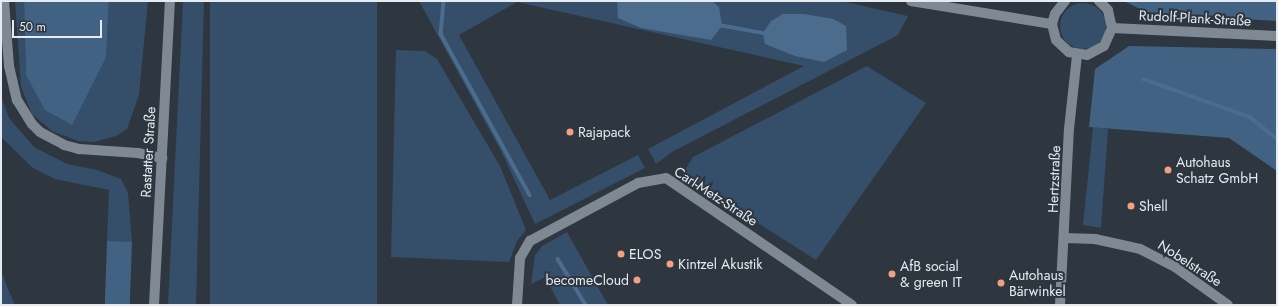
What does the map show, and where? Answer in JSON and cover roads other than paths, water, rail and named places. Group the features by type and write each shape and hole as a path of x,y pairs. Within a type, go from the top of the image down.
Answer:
{"main road":[{"name":"Rastatter Straße","path":"154,305 170,1"},
{"path":"911,1 1052,24"},
{"path":"1065,1 1055,14 1052,24 1056,40 1062,47 1077,55 1096,52 1110,38 1112,28 1108,10 1099,1"},
{"path":"5,4 9,66 17,100 32,124 58,142 79,149 138,153 162,158"},
{"name":"Rudolf-Plank-Straße","path":"1112,28 1277,36"},
{"name":"Hertzstraße","path":"1060,305 1065,238 1069,129 1077,55"},
{"name":"Carl-Metz-Straße","path":"517,305 520,258 530,242 638,183 666,178 852,305"},
{"name":"Nobelstraße","path":"1065,238 1095,239 1140,249 1175,267 1228,305"}],"waterway":[{"path":"444,1 441,34 530,195"},
{"path":"719,25 763,33"},
{"path":"1143,79 1250,117 1277,139"},
{"path":"558,259 586,305"}],"place":[{"name":"Rajapack","path":"570,132"},
{"name":"Autohaus Schatz GmbH","path":"1168,170"},
{"name":"Shell","path":"1131,206"},
{"name":"ELOS","path":"621,254"},
{"name":"Kintzel Akustik","path":"670,264"},
{"name":"AfB social & green IT","path":"892,274"},
{"name":"becomeCloud","path":"637,280"},
{"name":"Autohaus Bärwinkel","path":"1001,283"}]}
